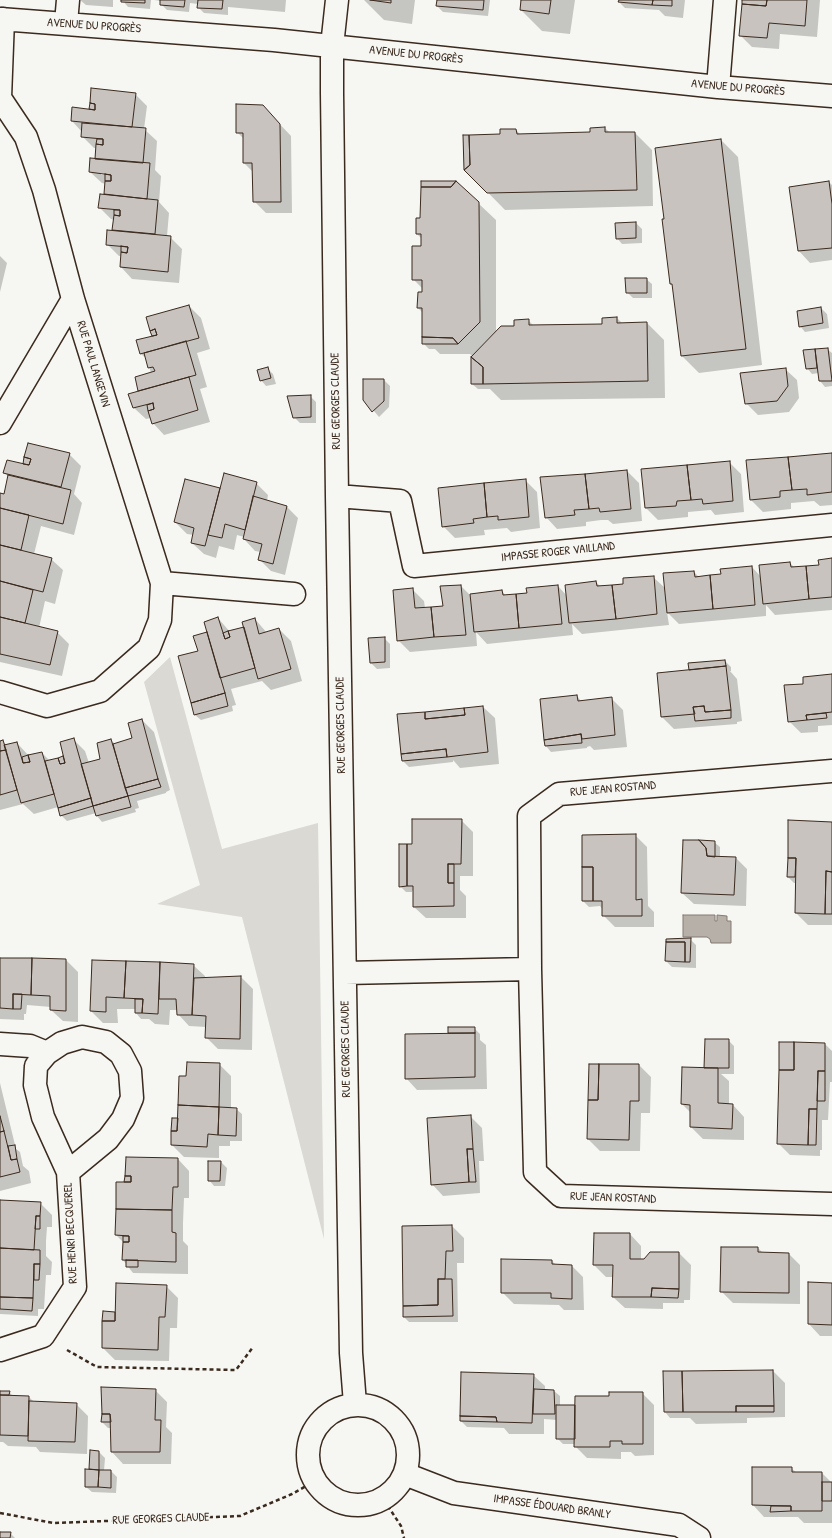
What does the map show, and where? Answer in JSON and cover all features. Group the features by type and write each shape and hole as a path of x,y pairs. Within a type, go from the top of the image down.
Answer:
{"street":[{"path":"66,23 68,0"},
{"name":"RUE GEORGES CLAUDE","path":"337,0 332,46 337,496 351,1353 355,1404"},
{"path":"718,87 725,0"},
{"name":"AVENUE DU PROGRÈS","path":"2,19 66,23 332,46 718,87 832,96"},
{"name":"RUE PAUL LANGEVIN","path":"2,19 0,98 26,136 44,190 73,299 162,583"},
{"path":"0,423 73,299"},
{"name":"IMPASSE ROGER VAILLAND","path":"337,496 400,501 414,566 832,525"},
{"path":"0,692 47,706 100,691 148,648 160,620 162,583 294,594"},
{"name":"RUE JEAN ROSTAND","path":"832,771 559,794 529,816 530,969 535,1172 561,1196 832,1204"},
{"path":"345,973 530,969"},
{"name":"RUE HENRI BECQUEREL","path":"43,1336 75,1287 68,1172 43,1117 35,1086 36,1066 47,1053 62,1043 82,1037 106,1042 121,1054 130,1071 132,1098 123,1119 108,1139 68,1172"},
{"path":"0,1044 30,1046 47,1053"},
{"path":"0,1350 43,1336"},
{"path":"355,1404 378,1408 396,1421 408,1440 409,1464 404,1474 400,1485 384,1500 362,1507 339,1503 321,1490 309,1470 308,1447 316,1426 333,1411 355,1404"},
{"name":"IMPASSE ÉDOUARD BRANLY","path":"404,1474 454,1493 679,1525 699,1538"}],"path":[{"path":"43,1336 97,1367 236,1370 253,1347"},
{"name":"RUE GEORGES CLAUDE","path":"0,1513 52,1523 240,1516 292,1494 315,1481"},
{"path":"384,1500 401,1526 404,1538"}],"shaded area":[{"path":"170,657 222,849 318,823 324,1239 242,917 157,904 200,885 144,682"},
{"path":"683,915 715,915 715,921 717,921 717,915 727,916 727,921 731,921 731,943 711,943 710,939 707,937 683,937"}],"building":[{"path":"121,0 145,0 145,3 121,2"},
{"path":"160,0 185,0 184,7 160,5"},
{"path":"198,0 223,0 222,9 197,8"},
{"path":"370,0 391,0 391,3"},
{"path":"437,0 484,0 483,10 436,6"},
{"path":"521,0 551,0 549,14 520,10"},
{"path":"619,0 653,0 652,5 618,2"},
{"path":"653,0 672,0 672,6 652,5"},
{"path":"742,0 767,0 766,6 742,4"},
{"path":"767,0 807,0 805,26 769,23 767,38 739,36 742,4 766,6"},
{"path":"91,88 136,93 132,127 71,121 72,107 95,110 95,104 90,103"},
{"path":"90,103 95,104 95,110 89,109"},
{"path":"236,104 263,105 280,124 281,202 253,202 252,163 243,163 243,133 236,133"},
{"path":"82,123 146,128 143,163 95,159 96,144 103,145 103,139 81,137"},
{"path":"605,127 605,132 635,132 637,190 487,193 464,170 470,165 469,135 500,134 500,129 516,129 517,134 590,132 590,128"},
{"path":"463,135 469,135 470,165 464,170"},
{"path":"97,139 103,139 103,145 96,144"},
{"path":"721,139 746,349 681,356 672,284 670,284 655,148"},
{"path":"90,158 150,163 147,199 104,194 105,181 111,181 111,175 89,172"},
{"path":"105,174 111,175 111,181 105,181"},
{"path":"421,181 456,181 451,187 421,187"},
{"path":"456,181 479,202 480,322 458,344 453,338 422,337 422,308 417,308 418,292 422,292 422,280 412,280 412,246 421,246 421,234 416,234 416,218 420,218 421,187 451,187"},
{"path":"829,181 832,204 832,248 798,251 789,187"},
{"path":"100,194 158,200 155,234 112,230 114,215 120,216 120,210 98,208"},
{"path":"114,210 120,210 120,216 114,215"},
{"path":"636,222 636,238 616,239 615,223"},
{"path":"107,230 171,236 168,272 120,267 121,252 127,253 128,247 106,245"},
{"path":"121,246 128,247 127,253 121,252"},
{"path":"625,278 647,278 647,293 626,293"},
{"path":"189,305 199,338 140,354 136,340 157,335 155,329 150,331 146,317"},
{"path":"821,307 823,323 799,327 797,311"},
{"path":"617,317 617,323 647,322 648,381 483,384 483,367 471,357 501,326 514,326 514,320 529,319 529,325 602,324 602,318"},
{"path":"155,329 157,335 152,336 150,331"},
{"path":"422,337 453,338 458,344 422,344"},
{"path":"186,341 196,375 138,391 135,377 155,371 153,367 148,368 144,353"},
{"path":"828,348 832,381 819,381 815,349"},
{"path":"815,349 817,368 806,369 803,350"},
{"path":"471,357 483,367 483,384 471,384"},
{"path":"268,367 271,378 260,381 257,370"},
{"path":"786,368 788,386 777,401 745,404 740,373"},
{"path":"189,377 198,410 152,424 148,411 154,409 153,403 133,408 128,394"},
{"path":"363,379 384,379 384,401 372,412 363,400"},
{"path":"311,395 311,417 293,418 287,396"},
{"path":"153,403 154,409 148,411 147,405"},
{"path":"28,443 70,453 61,487 3,473 7,460 29,465 31,459 24,457"},
{"path":"832,453 832,492 807,495 807,489 792,490 788,457"},
{"path":"24,457 31,459 29,465 23,464"},
{"path":"788,457 792,490 780,491 780,497 750,500 746,460"},
{"path":"730,461 733,501 703,504 702,499 691,500 687,465"},
{"path":"687,465 691,500 677,501 676,506 645,508 641,469"},
{"path":"627,470 631,509 600,512 599,508 589,509 585,474"},
{"path":"224,473 257,482 245,530 225,524 222,538 208,535"},
{"path":"585,474 589,509 574,510 575,515 545,518 540,477"},
{"path":"8,475 71,490 63,524 0,508 0,493 4,494"},
{"path":"185,479 220,488 205,546 191,543 194,528 174,522"},
{"path":"526,479 529,517 498,520 498,516 487,517 484,483"},
{"path":"484,483 487,517 473,519 474,523 442,527 438,488"},
{"path":"253,496 287,506 273,564 258,560 262,544 243,539"},
{"path":"0,508 29,515 21,550 0,545"},
{"path":"0,545 52,558 43,592 0,581"},
{"path":"832,558 832,597 809,599 806,566 819,565 818,560"},
{"path":"790,562 791,567 806,566 809,599 763,604 759,565"},
{"path":"752,566 755,605 713,609 710,575 721,574 720,569"},
{"path":"694,571 695,577 710,575 713,609 667,613 663,573"},
{"path":"654,576 657,614 616,619 612,585 623,584 623,578"},
{"path":"0,581 33,590 25,623 0,617"},
{"path":"596,581 597,586 612,585 616,619 569,623 565,585"},
{"path":"461,585 466,635 434,637 431,607 443,606 440,586"},
{"path":"558,585 562,624 519,628 516,594 527,593 526,588"},
{"path":"413,588 415,608 431,607 434,637 397,641 393,590"},
{"path":"502,590 503,595 516,594 519,628 474,632 470,594"},
{"path":"0,617 58,631 50,665 0,654"},
{"path":"218,617 225,639 230,637 228,631 244,627 255,668 220,678 204,622"},
{"path":"255,618 259,634 279,628 291,669 258,679 242,622"},
{"path":"228,631 230,637 225,639 223,633"},
{"path":"207,632 225,693 191,703 178,656 198,651 193,636"},
{"path":"385,637 385,662 370,663 368,638"},
{"path":"725,660 726,666 689,670 688,663"},
{"path":"726,666 731,710 705,712 704,706 693,707 695,714 661,717 657,673"},
{"path":"832,674 832,712 806,715 807,720 788,722 784,685 803,684 803,677"},
{"path":"225,693 228,706 194,715 191,703"},
{"path":"577,695 578,701 612,697 615,735 582,739 581,734 544,740 540,699"},
{"path":"483,706 488,752 447,757 446,749 401,754 397,714 425,712 425,719 465,715 464,708"},
{"path":"704,706 705,712 731,710 731,718 695,721 693,707"},
{"path":"464,708 465,715 425,719 425,712"},
{"path":"826,713 827,718 807,720 806,715"},
{"path":"142,719 158,779 125,788 113,744 132,738 128,723"},
{"path":"581,734 582,743 545,746 544,740"},
{"path":"74,738 91,798 58,808 45,761 58,758 60,764 65,763 60,742"},
{"path":"111,739 128,796 93,806 81,764 100,759 97,743"},
{"path":"3,740 6,750 0,751 0,741"},
{"path":"17,742 23,763 30,762 28,755 42,752 54,794 21,803 4,745"},
{"path":"446,749 447,757 402,761 401,754"},
{"path":"6,750 17,790 0,795 0,751"},
{"path":"28,755 30,762 23,763 22,757"},
{"path":"63,756 65,763 60,764 58,758"},
{"path":"158,779 161,787 128,796 125,788"},
{"path":"128,796 131,807 96,816 93,806"},
{"path":"91,798 93,806 60,816 58,808"},
{"path":"412,819 462,819 461,864 448,864 448,883 454,883 454,906 413,907 413,886 407,886 407,844 412,844"},
{"path":"788,820 832,822 832,872 826,871 825,914 795,913 796,858 788,858"},
{"path":"636,834 636,900 642,899 642,916 602,916 602,901 593,901 593,867 582,867 582,835"},
{"path":"683,840 699,840 706,848 707,856 736,857 734,895 681,893"},
{"path":"699,840 715,841 715,857 707,856 706,848"},
{"path":"399,844 407,844 407,886 399,887"},
{"path":"788,858 796,858 795,877 787,877"},
{"path":"448,864 454,864 454,883 448,883"},
{"path":"582,867 593,867 593,901 582,901"},
{"path":"826,871 832,872 832,914 825,914"},
{"path":"691,938 690,962 685,962 685,942 666,942 666,939"},
{"path":"666,942 685,942 685,962 665,961"},
{"path":"0,958 32,958 31,995 13,994 13,1009 0,1008"},
{"path":"32,958 66,959 66,1011 50,1010 50,996 31,995"},
{"path":"92,960 126,961 124,998 106,997 106,1012 90,1011"},
{"path":"126,961 160,962 158,1014 142,1013 143,999 124,998"},
{"path":"160,962 194,964 192,1015 177,1015 176,999 159,999"},
{"path":"241,976 240,1039 205,1038 206,1016 192,1015 194,978"},
{"path":"13,994 22,994 21,1009 13,1009"},
{"path":"135,999 143,999 142,1013 135,1013"},
{"path":"448,1027 475,1027 475,1033 448,1033"},
{"path":"475,1033 475,1077 405,1079 405,1034"},
{"path":"705,1039 729,1039 729,1068 704,1068"},
{"path":"779,1042 794,1042 794,1070 779,1070"},
{"path":"794,1042 825,1043 825,1071 818,1071 817,1109 809,1109 808,1145 777,1144 779,1070 794,1070"},
{"path":"187,1062 220,1063 219,1107 178,1105 179,1076 186,1076"},
{"path":"589,1064 599,1064 598,1100 588,1100"},
{"path":"599,1064 639,1064 639,1101 630,1101 629,1140 587,1139 588,1100 598,1100"},
{"path":"682,1067 718,1068 718,1103 733,1104 732,1129 690,1127 690,1105 681,1104"},
{"path":"818,1071 825,1071 825,1101 817,1101"},
{"path":"178,1105 219,1107 218,1135 208,1134 207,1147 171,1145 171,1131 177,1131"},
{"path":"219,1107 237,1108 236,1136 218,1135"},
{"path":"809,1109 817,1109 816,1145 808,1145"},
{"path":"471,1115 473,1149 467,1149 469,1182 431,1185 427,1118"},
{"path":"0,1116 4,1131 0,1132"},
{"path":"172,1118 178,1118 177,1131 171,1131"},
{"path":"4,1131 11,1160 17,1159 20,1172 0,1177 0,1132"},
{"path":"15,1145 17,1159 11,1160 8,1146"},
{"path":"467,1149 473,1149 476,1182 469,1182"},
{"path":"126,1157 178,1158 178,1187 173,1187 172,1210 116,1209 116,1182 131,1182 131,1176 125,1176"},
{"path":"208,1161 221,1161 220,1181 208,1181"},
{"path":"125,1176 131,1176 131,1182 124,1182"},
{"path":"0,1200 41,1202 40,1216 36,1216 34,1250 0,1248"},
{"path":"116,1209 172,1210 172,1232 176,1233 176,1262 122,1260 123,1242 129,1242 129,1236 115,1235"},
{"path":"36,1216 40,1216 40,1229 35,1229"},
{"path":"452,1225 453,1251 446,1251 445,1279 438,1279 438,1305 403,1306 402,1226"},
{"path":"594,1233 630,1233 630,1259 644,1259 650,1252 679,1252 679,1289 652,1288 651,1297 612,1297 613,1265 593,1265"},
{"path":"123,1236 129,1236 129,1242 123,1242"},
{"path":"721,1247 758,1247 758,1252 789,1253 789,1293 720,1292"},
{"path":"0,1248 40,1250 40,1264 34,1264 33,1298 0,1297"},
{"path":"501,1259 552,1260 552,1264 572,1265 572,1299 551,1298 551,1293 501,1293"},
{"path":"126,1260 138,1260 138,1267 126,1267"},
{"path":"34,1264 40,1264 39,1280 34,1280"},
{"path":"438,1279 452,1279 453,1316 403,1317 403,1306 438,1305"},
{"path":"808,1282 832,1283 832,1325 808,1324"},
{"path":"116,1283 167,1285 165,1317 159,1317 158,1350 102,1348 102,1321 115,1321"},
{"path":"652,1288 679,1289 678,1298 651,1297"},
{"path":"0,1297 33,1298 32,1311 0,1309"},
{"path":"103,1311 115,1312 115,1321 102,1321"},
{"path":"773,1370 774,1406 736,1406 736,1412 683,1412 682,1371"},
{"path":"663,1371 682,1371 683,1412 664,1412"},
{"path":"461,1372 534,1374 532,1423 497,1422 496,1417 460,1416"},
{"path":"101,1387 156,1389 155,1420 161,1420 160,1452 111,1452 110,1414 102,1414"},
{"path":"534,1389 554,1390 555,1414 533,1414"},
{"path":"0,1391 10,1391 9,1395 0,1395"},
{"path":"609,1392 643,1392 643,1444 622,1444 622,1441 610,1441 610,1447 574,1447 575,1396 609,1396"},
{"path":"0,1395 29,1396 28,1436 0,1435"},
{"path":"29,1401 77,1403 75,1442 28,1441"},
{"path":"556,1405 575,1405 575,1439 556,1439"},
{"path":"736,1406 774,1406 774,1412 736,1412"},
{"path":"102,1414 110,1414 111,1422 101,1422"},
{"path":"460,1416 496,1417 497,1422 460,1421"},
{"path":"90,1450 99,1451 99,1470 89,1469"},
{"path":"752,1467 792,1467 792,1472 822,1472 822,1511 791,1511 791,1506 752,1505"},
{"path":"85,1469 99,1470 98,1487 85,1487"},
{"path":"99,1470 111,1470 111,1488 98,1487"},
{"path":"822,1482 832,1482 832,1501 822,1501"},
{"path":"771,1506 791,1506 791,1511 770,1512"},
{"path":"0,1532 11,1532 10,1538 0,1538"}]}
